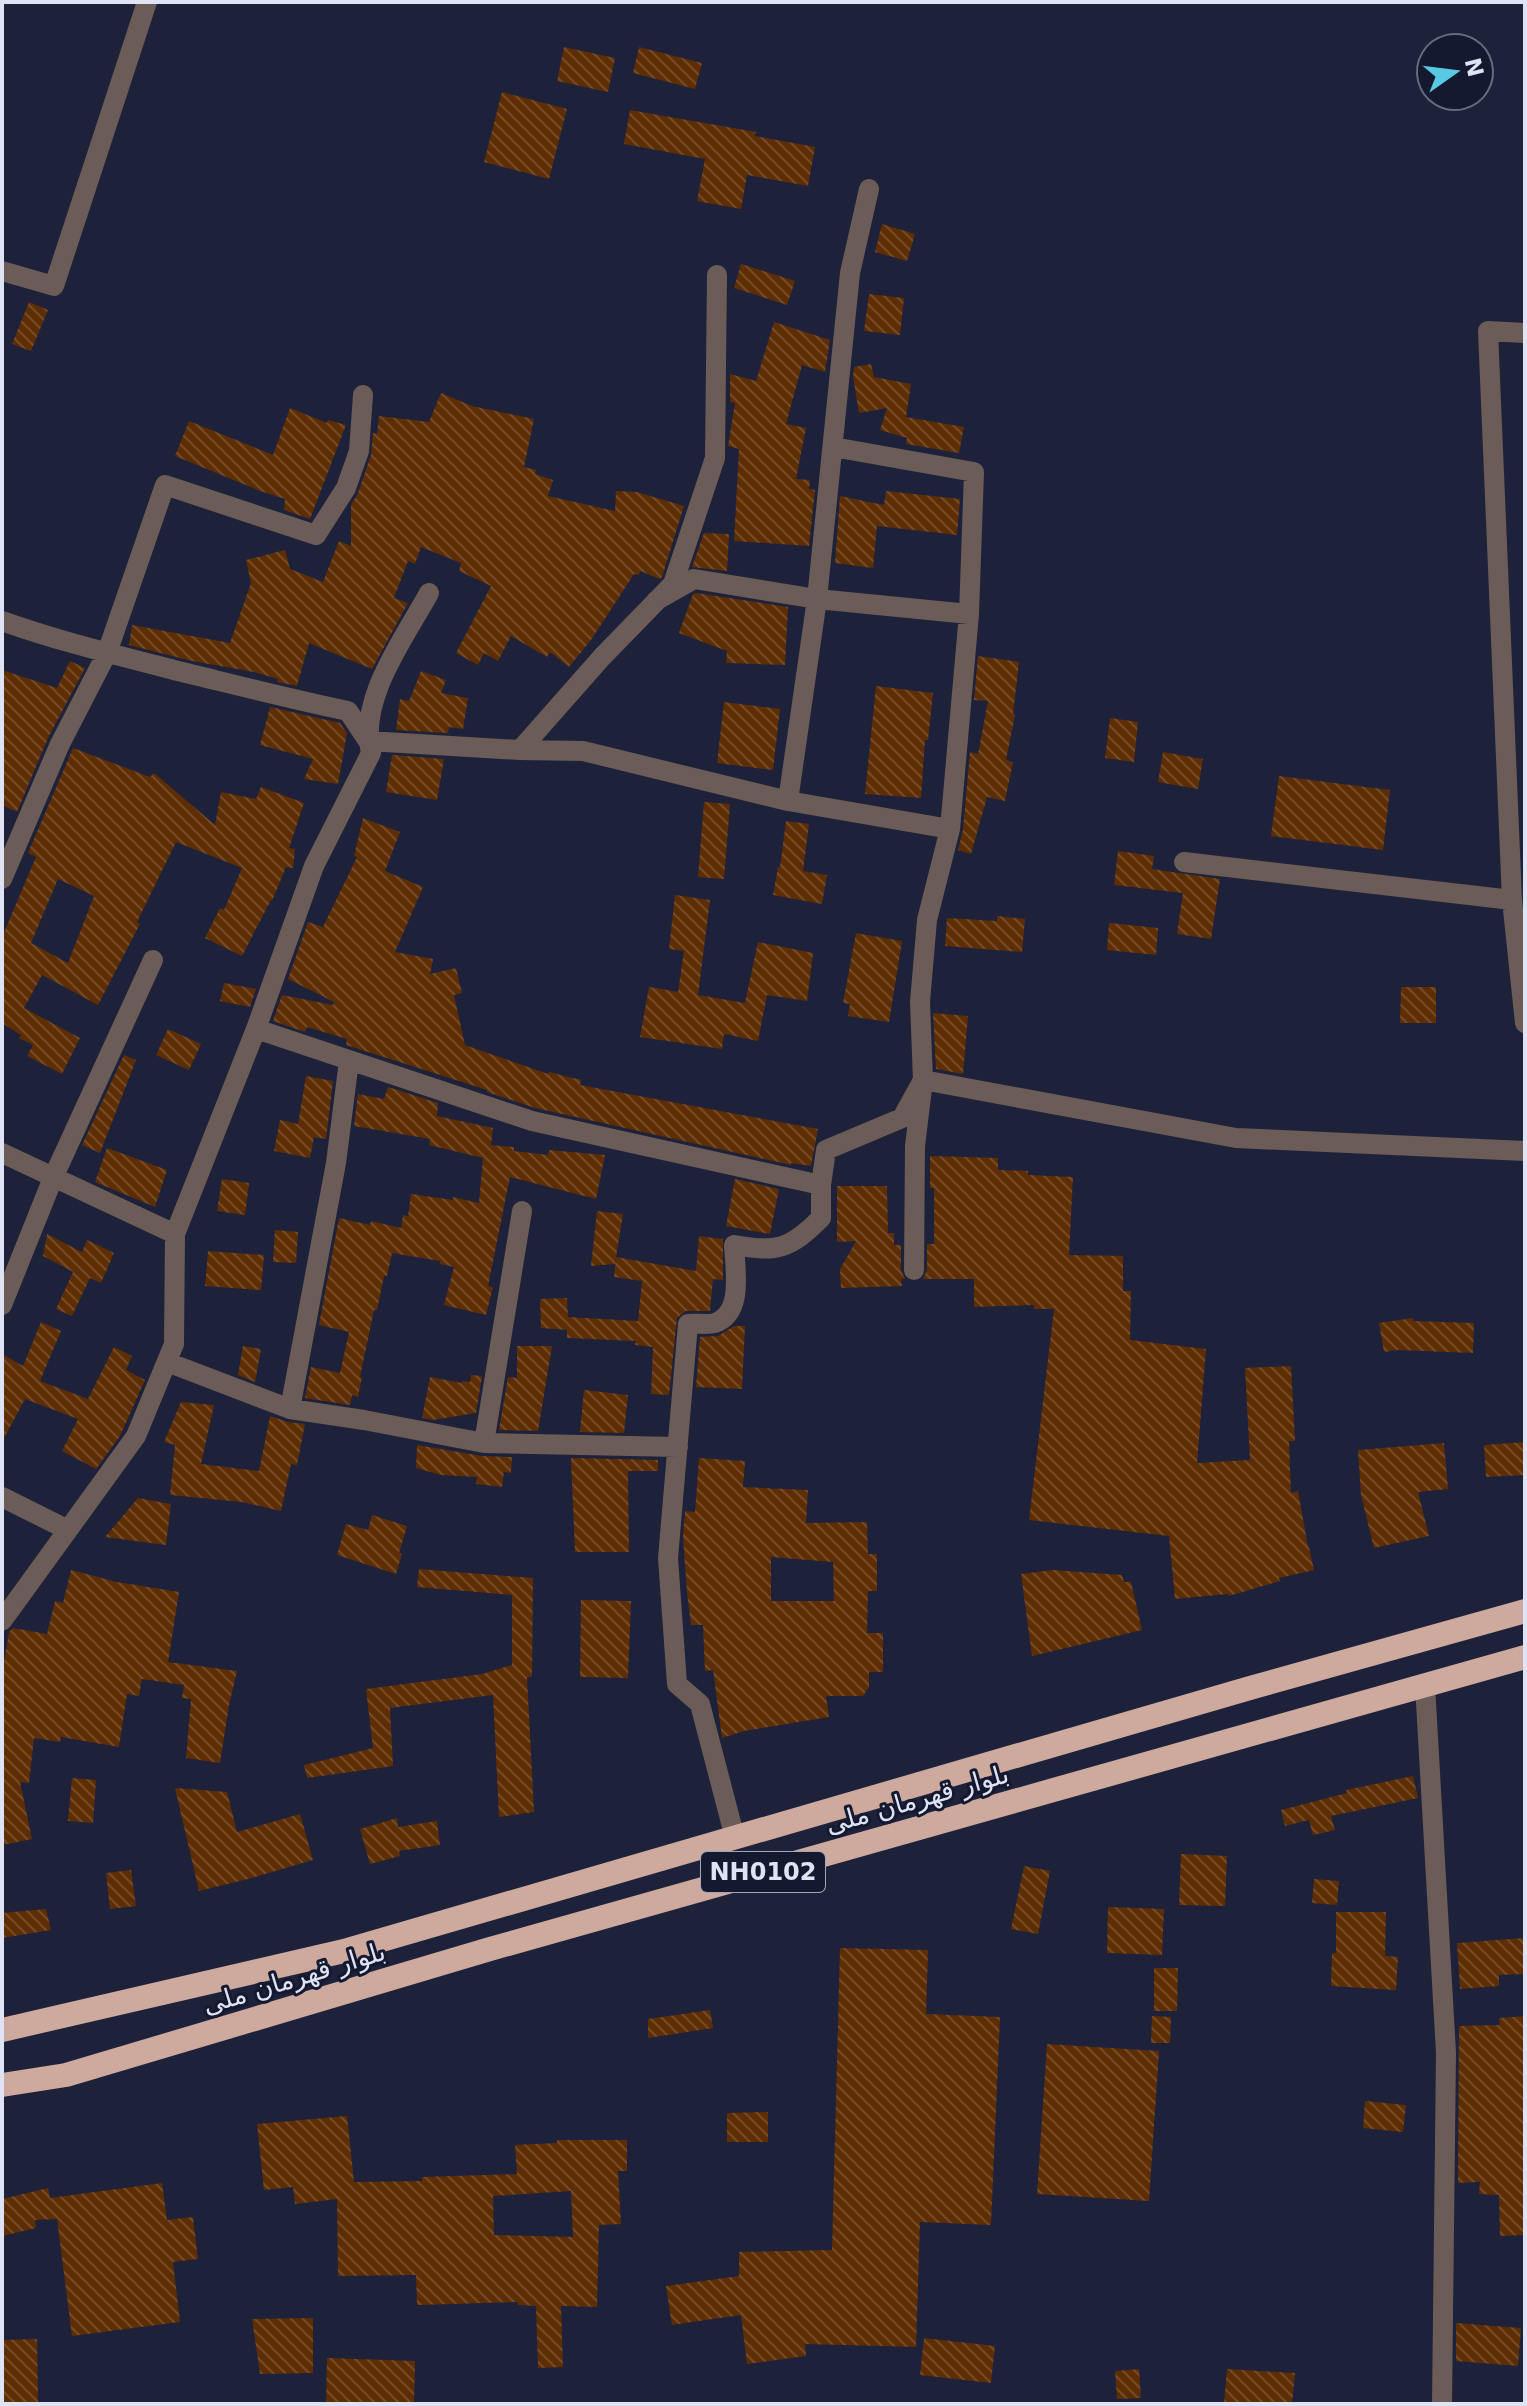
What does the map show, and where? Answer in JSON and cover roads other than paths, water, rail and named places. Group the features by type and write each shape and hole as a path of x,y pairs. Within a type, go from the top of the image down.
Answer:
{"highway":[{"name":"بلوار قهرمان ملی","path":"2,2030 344,1951 1525,1611"},
{"name":"بلوار قهرمان ملی","path":"2,2085 66,2075 490,1949 1525,1657"}],"street":[{"path":"2,271 54,286 147,2"},
{"path":"788,801 817,599 850,273 869,189"},
{"path":"520,750 602,657 673,584 715,458 717,275"},
{"path":"1525,333 1488,331 1512,900 1525,1023"},
{"path":"2,879 60,744 107,653 165,485 316,535 346,488 359,451 363,395"},
{"path":"833,447 974,472 969,614 950,829 927,920 920,1002 923,1080 915,1146 914,1270"},
{"path":"657,600 694,579 817,599 969,614"},
{"path":"368,741 375,694 429,593"},
{"path":"2,621 107,653 348,711 368,741 371,753 314,866 256,1029 175,1234 174,1344 136,1436 2,1621"},
{"path":"368,741 583,751 788,801 950,829"},
{"path":"1184,862 1512,900"},
{"path":"2,1305 53,1178 153,960"},
{"path":"256,1029 532,1121 821,1185"},
{"path":"290,1409 336,1163 349,1061"},
{"path":"923,1080 1236,1138 1525,1151"},
{"path":"735,1838 700,1704 677,1684 668,1558 688,1324 715,1323 730,1312 736,1289 734,1245 777,1249 803,1236 821,1218 821,1185 826,1150 902,1118 923,1080"},
{"path":"2,1153 175,1234"},
{"path":"484,1443 522,1211"},
{"path":"167,1362 290,1409 484,1443 678,1447"},
{"path":"2,1497 68,1530"},
{"path":"1425,1685 1446,2053 1442,2404"}]}
